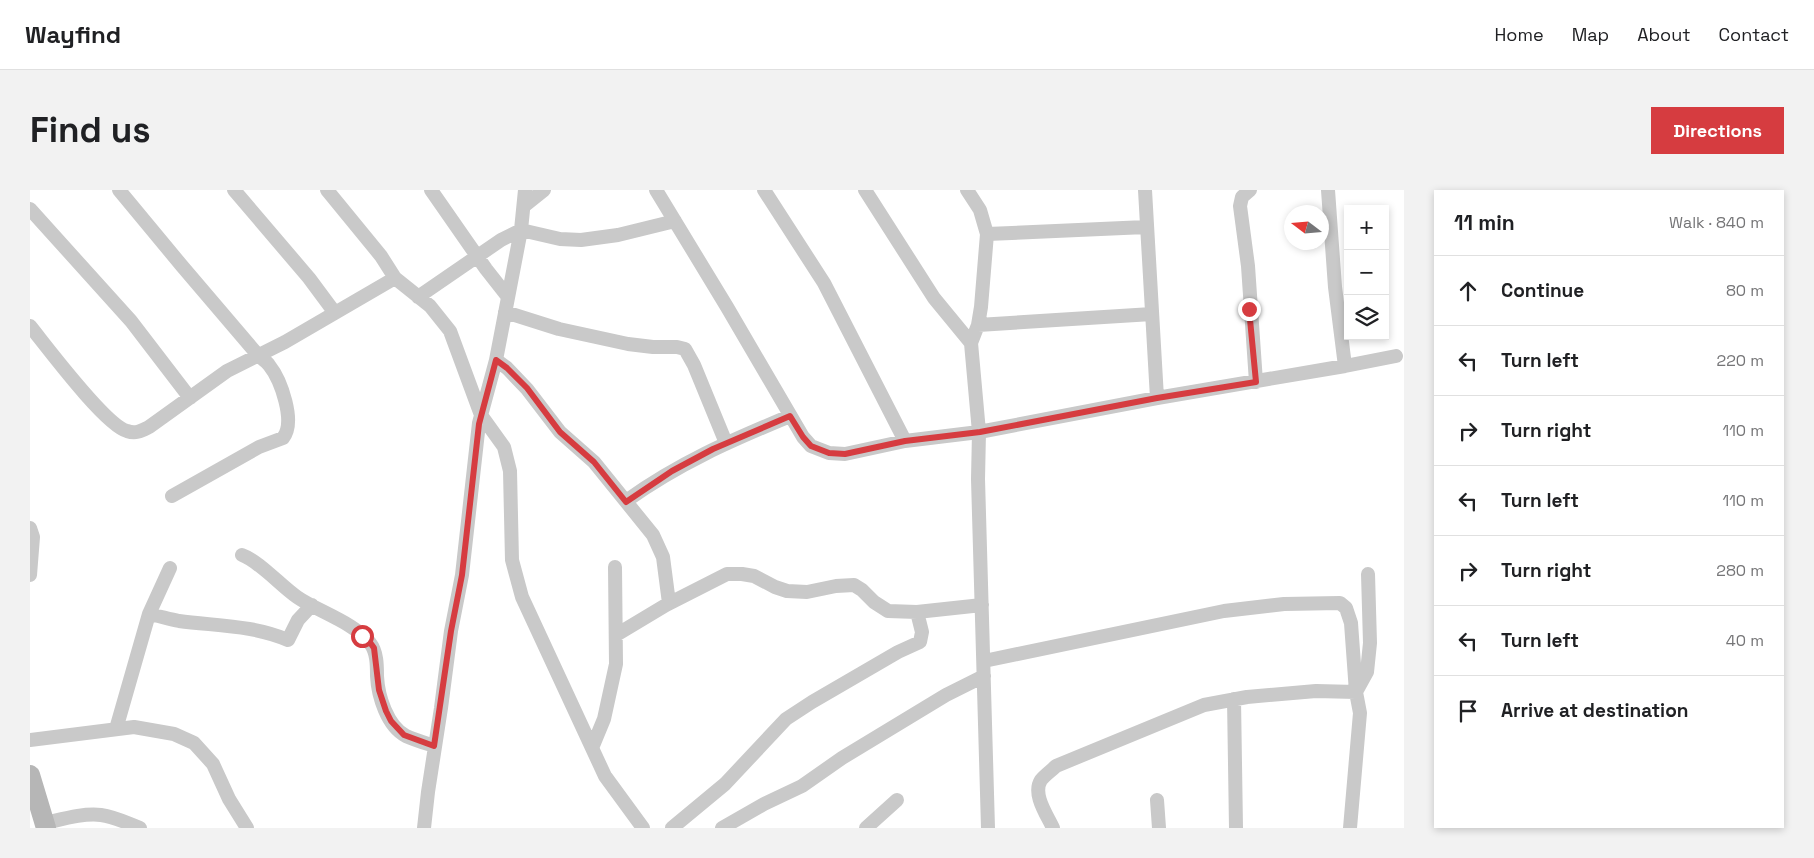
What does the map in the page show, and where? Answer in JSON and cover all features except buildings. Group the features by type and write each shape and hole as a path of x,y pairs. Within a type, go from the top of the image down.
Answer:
{"street":[{"path":"119,190 257,354 269,365 281,388 289,417 286,434 283,438 259,446 172,496"},
{"path":"234,190 309,278 335,314"},
{"path":"327,190 381,256 395,278 430,306 450,331 480,415 504,447 510,471 512,560 522,597 605,776 636,826"},
{"path":"430,190 508,297"},
{"path":"424,828 451,631 462,575 480,415 496,360 521,230 525,190"},
{"path":"524,206 544,190"},
{"path":"656,190 806,442 829,453 845,454 905,441 980,432 1157,398 1396,356"},
{"path":"764,190 824,283 905,441"},
{"path":"865,190 934,298 971,343"},
{"path":"967,190 980,210 987,234 978,325 971,343 980,432 978,479 988,828"},
{"path":"1145,190 1157,398"},
{"path":"1250,190 1242,197 1240,206 1248,266 1256,382"},
{"path":"1328,190 1335,287 1345,366"},
{"path":"30,209 131,321 190,398"},
{"path":"418,297 501,240 521,230 581,240 618,235 675,221"},
{"path":"987,234 1146,227"},
{"path":"30,326 106,416 125,431 136,433 149,427 227,371 335,314 395,278"},
{"path":"505,312 559,329 628,344 653,347 677,346 685,349 694,365 726,443"},
{"path":"978,325 1152,314"},
{"path":"496,360 527,388 560,432 594,462 653,535 662,557 669,603"},
{"path":"626,502 672,471 726,443 790,416"},
{"path":"30,528 33,538 30,576"},
{"path":"242,555 256,563 297,597 348,626 369,641 374,648 379,690 391,721 404,735 434,746"},
{"path":"592,748 604,719 616,664 615,567"},
{"path":"116,729 149,614 170,568"},
{"path":"616,635 669,603 727,574 754,576 774,587 787,591 807,592 836,586 854,585 888,611 917,612 982,605"},
{"path":"1356,692 1368,672 1370,643 1368,574"},
{"path":"984,662 1224,611 1284,604 1340,603 1346,608 1351,623 1356,692 1360,713 1350,828"},
{"path":"149,614 178,620 269,632 288,640 298,620 312,605"},
{"path":"672,828 725,784 786,719 891,656 920,642 922,632 917,612"},
{"path":"722,828 756,807 802,786 842,758 946,695 984,676"},
{"path":"1053,828 1038,797 1038,786 1042,778 1056,766 1204,705 1234,699 1316,691 1356,692"},
{"path":"1234,699 1236,828"},
{"path":"30,740 134,727 174,734 194,743 213,764 229,799 247,828"},
{"path":"30,775 46,825 73,817 101,815 121,820 140,828"},
{"path":"866,828 897,800"},
{"path":"1157,800 1159,828"}],"route":[{"path":"362,636 374,648 379,690 391,721 404,735 434,746 451,631 462,575 480,415 496,360 527,388 560,432 594,462 626,502 672,471 713,449 790,416 806,442 811,446 829,453 845,454 905,441 980,432 1157,398 1256,382 1249,309"}]}
